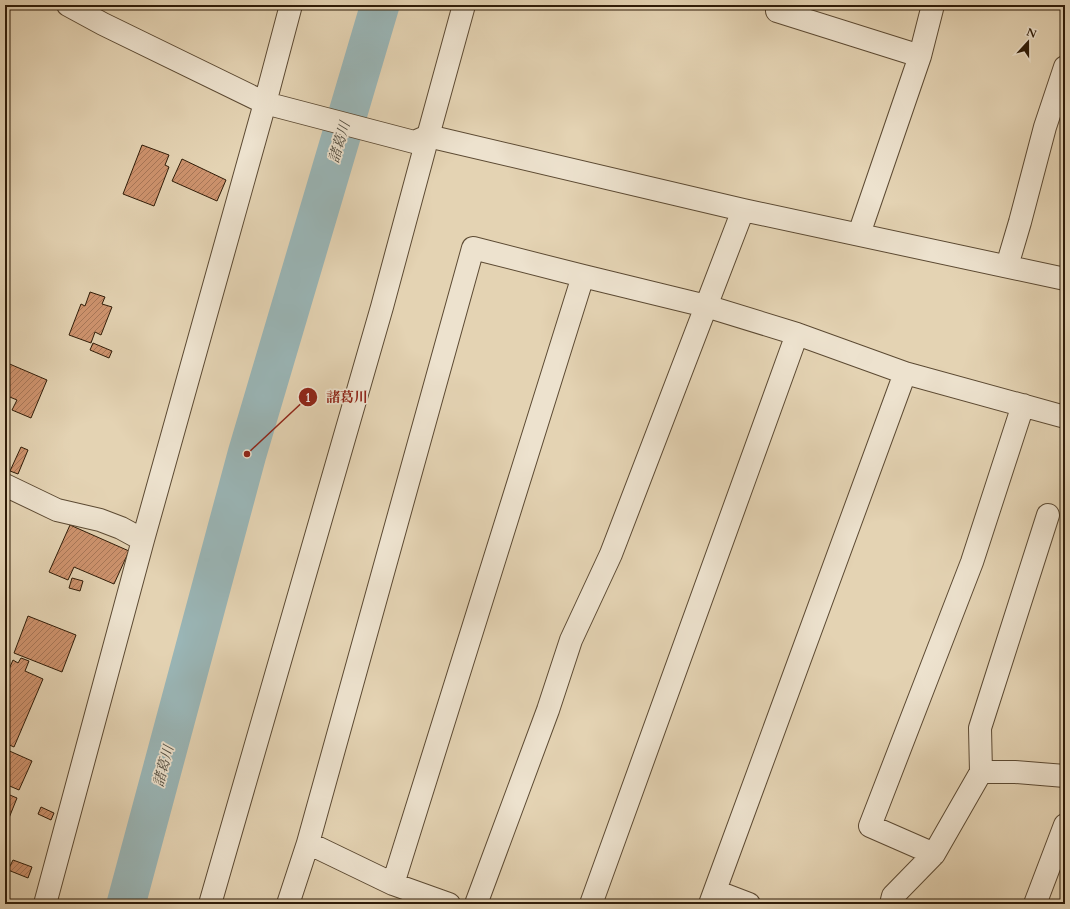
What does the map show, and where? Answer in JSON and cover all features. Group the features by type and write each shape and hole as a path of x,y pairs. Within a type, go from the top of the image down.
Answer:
{"street":[{"path":"68,5 103,24 276,105 421,139 1065,279"},
{"path":"45,904 143,540 276,105 292,5"},
{"path":"210,904 382,307 421,139 464,5"},
{"path":"779,5 777,11 920,56"},
{"path":"859,234 920,56 933,5"},
{"path":"1007,266 1045,127 1065,67"},
{"path":"476,904 548,710 571,640 611,554 743,210"},
{"path":"288,904 308,842 474,248 706,306 797,334 905,373 1065,417"},
{"path":"393,884 584,276"},
{"path":"591,904 797,334"},
{"path":"749,904 712,897 905,373"},
{"path":"934,854 870,826 972,562 1023,405"},
{"path":"5,485 57,510 100,520 121,528 143,540"},
{"path":"891,904 893,896 934,854 982,772 980,728 1048,515"},
{"path":"982,772 1015,772 1065,776"},
{"path":"1035,904 1065,825"},
{"path":"308,842 393,884 449,904"}],"building":[{"path":"142,145 169,155 165,165 169,167 154,206 123,194"},
{"path":"182,159 226,180 217,201 172,181"},
{"path":"90,292 105,297 102,304 112,307 101,335 95,332 91,343 69,335 81,304 85,306"},
{"path":"93,343 112,351 109,358 90,350"},
{"path":"5,362 47,380 31,418 12,410 17,400 5,395"},
{"path":"21,447 28,450 18,474 10,471"},
{"path":"70,525 129,551 114,584 74,567 68,580 49,572"},
{"path":"72,578 83,581 80,591 69,588"},
{"path":"28,616 76,635 62,672 14,653"},
{"path":"21,658 29,661 25,671 43,679 14,747 5,743 5,678 13,660 18,663"},
{"path":"5,749 32,761 19,790 5,784"},
{"path":"5,793 17,798 7,823 5,823"},
{"path":"41,807 54,813 51,820 38,814"},
{"path":"13,860 32,867 28,878 8,870"}],"waterway":[{"name":"諸葛川","path":"126,904 247,454 380,5"}],"place":[{"name":"諸葛川","path":"247,454"}]}
